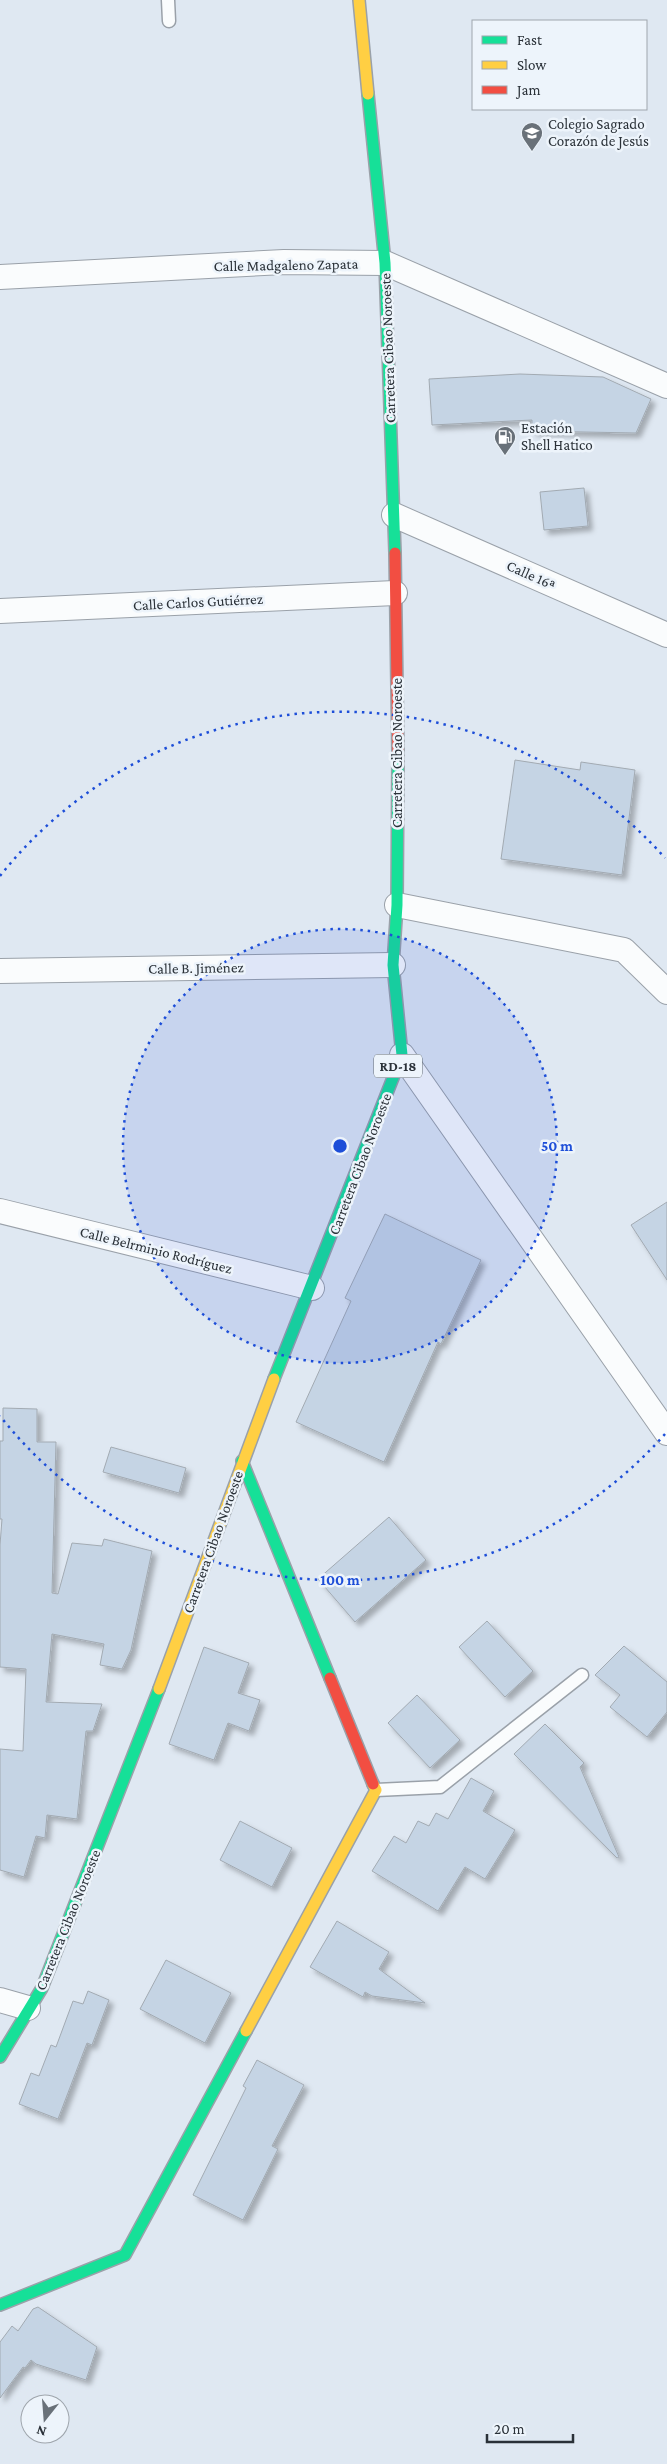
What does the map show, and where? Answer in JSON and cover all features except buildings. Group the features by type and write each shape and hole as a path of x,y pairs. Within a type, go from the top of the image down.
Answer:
{"main road":[{"name":"Carretera Cibao Noroeste","path":"0,2058 28,2008 42,1988 139,1742 242,1462 312,1288 402,1054 393,965 397,905 396,593 385,263 359,0"},
{"path":"0,2305 126,2255 376,1790 242,1462"}],"street":[{"name":"Calle Madgaleno Zapata","path":"0,277 284,262 385,263 667,386"},
{"name":"Calle 16ª","path":"394,516 667,635"},
{"name":"Calle Carlos Gutiérrez","path":"0,610 396,593"},
{"path":"397,905 624,950 667,992"},
{"name":"Calle B. Jiménez","path":"0,971 393,965"},
{"path":"402,1054 667,1433"},
{"name":"Calle Belrminio Rodríguez","path":"0,1211 312,1288"},
{"path":"0,2000 28,2008"}],"lane":[{"path":"168,0 169,21"},
{"path":"376,1790 440,1787 582,1676"}],"traffic: fast":[{"path":"368,94 385,263 395,553"},
{"path":"274,1379 402,1055 393,965 397,905 398,755"},
{"path":"242,1461 330,1678"},
{"path":"0,2057 42,1988 159,1689"},
{"path":"0,2305 125,2255 246,2031"}],"traffic: slow":[{"path":"359,0 368,94"},
{"path":"159,1689 274,1379"},
{"path":"246,2031 376,1790 373,1784"}],"traffic: jam":[{"path":"395,553 398,755"},
{"path":"330,1678 373,1784"}],"place":[{"name":"Colegio Sagrado Corazón de Jesús","path":"532,152"},
{"name":"Estación Shell Hatico","path":"505,456"}]}
